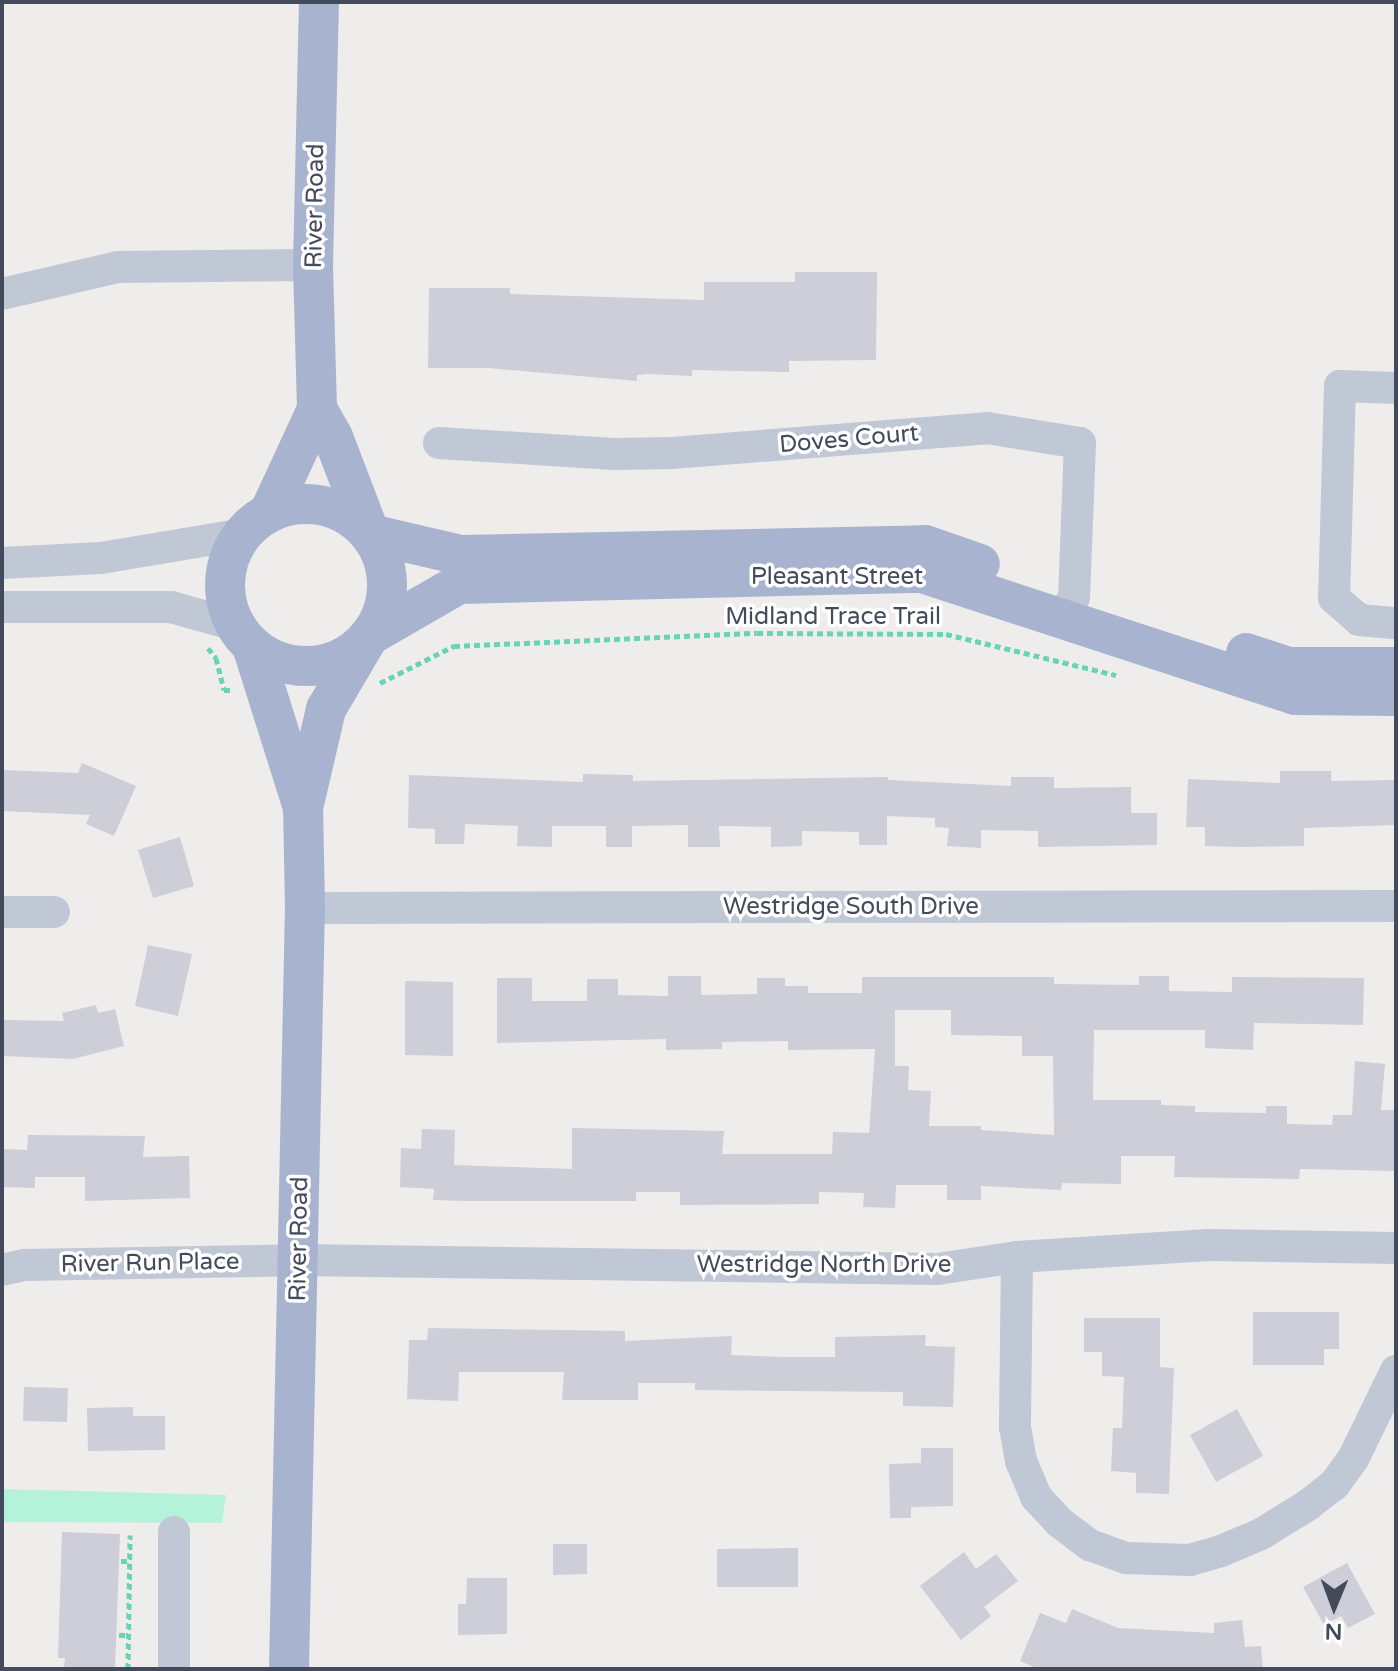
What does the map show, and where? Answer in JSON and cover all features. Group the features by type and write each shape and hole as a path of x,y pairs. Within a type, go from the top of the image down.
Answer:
{"main road":[{"name":"River Road","path":"319,2 313,265 317,409 333,437 370,534"},
{"name":"River Road","path":"256,524 317,409"},
{"path":"296,505 323,506 349,516 370,534 383,558 388,585 383,612 369,636 350,654 326,664 287,663 231,638 225,575 233,550 256,524 296,505"},
{"name":"Pleasant Street","path":"370,534 460,555 925,545 1068,608 1295,695 1396,696"},
{"name":"Pleasant Street","path":"369,636 459,584 922,573 1289,667 1396,667"},
{"name":"River Road","path":"289,1669 305,908 303,808 326,709 352,690 369,636"},
{"name":"River Road","path":"231,638 266,690 303,808"}],"street":[{"path":"2,294 118,267 313,265"},
{"path":"1396,388 1340,386 1334,598 1359,620 1396,623"},
{"name":"Doves Court","path":"439,443 614,454 672,453 987,428 1080,443 1068,608"},
{"path":"2,563 101,558 256,524"},
{"path":"2,607 171,607 231,638"},
{"name":"Westridge South Drive","path":"305,908 1396,906"},
{"path":"2,912 54,912"},
{"name":"Westridge North Drive","path":"299,1260 937,1269 1017,1257 1209,1245 1396,1248"},
{"path":"1017,1257 1015,1427 1021,1461 1036,1497 1059,1522 1090,1545 1126,1558 1190,1560 1221,1551 1261,1534 1308,1505 1334,1485 1353,1459 1396,1371"},
{"name":"River Run Place","path":"2,1270 24,1265 299,1260"},
{"path":"174,1532 174,1669"}],"path":[{"name":"Midland Trace Trail","path":"352,690 454,646 757,633 946,634 1132,679"},
{"path":"231,638 216,658 224,690 266,690"},
{"path":"128,1669 130,1535"},
{"path":"121,1561 130,1561"},
{"path":"119,1635 129,1635"}],"green space":[{"path":"2,1489 226,1495 222,1523 2,1522"}],"building":[{"path":"795,272 877,272 876,360 789,361 789,372 692,370 692,376 637,375 637,381 488,368 428,368 429,288 510,288 510,294 704,300 704,282 795,282"},
{"path":"82,763 136,786 114,836 86,824 90,815 2,811 2,770 78,773"},
{"path":"1280,771 1331,771 1331,781 1396,780 1396,825 1304,828 1304,846 1240,847 1205,846 1205,827 1186,827 1188,779 1280,783"},
{"path":"583,774 633,775 633,781 888,777 888,780 1011,786 1011,777 1054,777 1054,788 1131,787 1131,813 1157,813 1157,845 1038,847 1038,831 981,830 981,848 947,846 949,828 935,827 935,818 887,816 887,845 859,845 859,832 802,831 802,846 771,847 771,827 719,826 720,847 688,847 688,825 632,826 632,847 606,847 606,826 552,826 552,847 517,846 518,826 465,824 464,844 435,844 435,829 408,828 409,775 583,782"},
{"path":"180,837 194,886 153,898 138,850"},
{"path":"148,945 192,954 178,1016 135,1006"},
{"path":"668,976 701,976 701,995 757,994 757,978 785,978 785,986 808,986 808,993 862,993 862,977 1054,977 1054,984 1139,985 1139,976 1169,976 1169,991 1232,992 1232,977 1364,978 1363,1025 1254,1023 1253,1050 1205,1048 1205,1030 1094,1030 1093,1100 1161,1100 1161,1105 1195,1106 1195,1112 1266,1113 1266,1106 1287,1106 1287,1124 1332,1125 1333,1115 1352,1115 1355,1061 1385,1064 1381,1110 1396,1110 1396,1171 1300,1169 1299,1179 1174,1177 1175,1156 1121,1156 1121,1184 1062,1183 1061,1190 981,1186 981,1200 947,1200 947,1185 896,1185 895,1208 863,1207 864,1193 819,1192 819,1204 680,1205 680,1192 636,1192 636,1201 466,1201 433,1200 434,1189 400,1187 401,1148 421,1149 422,1129 455,1130 454,1165 572,1169 572,1128 724,1131 722,1154 832,1154 833,1132 869,1133 875,1049 788,1050 788,1041 722,1042 722,1049 666,1050 666,1039 497,1043 497,978 532,978 532,1001 587,1001 587,979 618,979 618,995 668,996","holes":["895,1010 951,1010 951,1035 1022,1036 1022,1056 1053,1056 1054,1135 981,1130 981,1126 929,1126 931,1091 908,1090 909,1066 895,1066"]},
{"path":"405,981 453,982 453,1056 405,1055"},
{"path":"96,1005 98,1013 115,1009 124,1046 73,1059 2,1056 2,1020 64,1021 62,1013"},
{"path":"28,1135 145,1136 143,1157 189,1156 190,1198 85,1201 85,1177 35,1177 35,1188 2,1187 2,1149 27,1150"},
{"path":"1253,1312 1339,1312 1339,1349 1324,1349 1324,1365 1253,1365"},
{"path":"1084,1318 1160,1318 1160,1367 1174,1368 1169,1494 1136,1493 1136,1473 1111,1471 1113,1428 1122,1428 1124,1377 1102,1376 1102,1352 1084,1352"},
{"path":"428,1328 625,1331 625,1341 732,1336 731,1355 783,1357 835,1357 835,1337 926,1335 925,1346 955,1347 953,1407 903,1406 903,1392 695,1390 695,1383 638,1383 638,1400 562,1400 564,1372 459,1372 458,1401 407,1399 409,1340 427,1340"},
{"path":"24,1387 68,1388 67,1422 23,1421"},
{"path":"133,1407 133,1416 165,1416 165,1450 88,1451 87,1408"},
{"path":"1237,1409 1263,1456 1216,1482 1190,1435"},
{"path":"921,1448 953,1448 953,1506 911,1507 911,1518 890,1518 889,1464 921,1463"},
{"path":"62,1532 120,1534 115,1669 64,1669 65,1658 58,1658"},
{"path":"553,1544 587,1544 587,1574 553,1575"},
{"path":"798,1548 798,1587 717,1587 717,1549"},
{"path":"964,1552 976,1569 996,1554 1018,1581 984,1607 991,1616 961,1640 920,1586"},
{"path":"1347,1563 1375,1614 1348,1628 1341,1616 1324,1625 1303,1587"},
{"path":"467,1578 507,1578 507,1634 458,1635 458,1604 466,1604"},
{"path":"1072,1609 1118,1628 1214,1633 1214,1623 1242,1620 1245,1647 1261,1646 1263,1669 1038,1669 1020,1661 1040,1613 1066,1623"}]}
